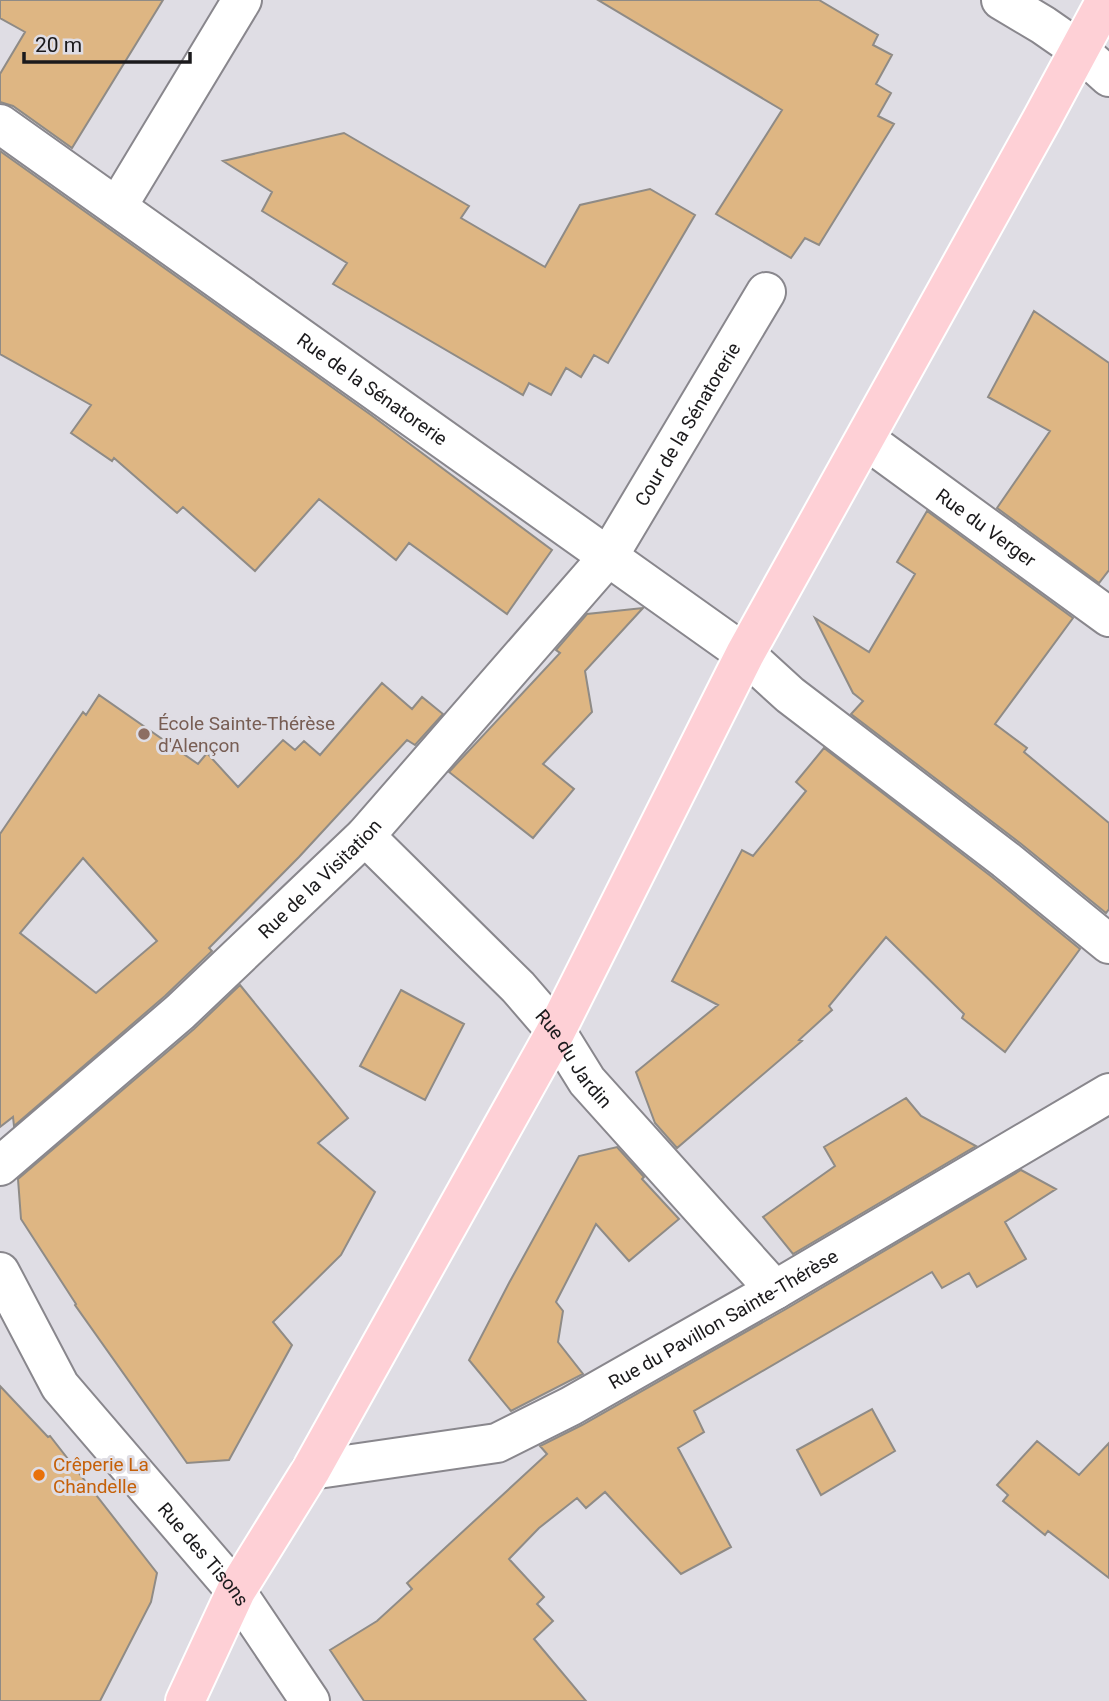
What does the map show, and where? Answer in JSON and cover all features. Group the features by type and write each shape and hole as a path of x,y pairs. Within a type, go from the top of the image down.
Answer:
{"main road":[{"path":"185,1701 236,1591 310,1470 556,1031 745,654 1106,0"}],"street":[{"path":"117,207 242,0"},
{"path":"1000,0 1079,50 1109,77"},
{"name":"Rue de la Sénatorerie","path":"0,124 745,654 790,695 1006,860 1109,944"},
{"name":"Cour de la Sénatorerie","path":"608,557 766,292"},
{"name":"Rue du Verger","path":"865,439 1109,617"},
{"name":"Rue de la Visitation","path":"0,1166 180,1012 365,836 608,557"},
{"name":"Rue du Jardin","path":"365,836 518,987 556,1031 587,1081 775,1290"},
{"name":"Rue du Pavillon Sainte-Thérèse","path":"310,1470 497,1443 570,1406 775,1290 1109,1093"},
{"name":"Rue des Tisons","path":"0,1272 60,1387 236,1591 310,1701"}],"building":[{"path":"0,0 163,0 72,148 13,106 0,102 0,74 25,32 0,18"},
{"path":"598,0 819,0 878,35 873,45 892,55 876,84 891,93 878,116 894,124 819,245 805,238 791,258 716,214 782,110"},
{"path":"344,133 469,206 461,218 545,267 580,205 650,189 695,215 608,363 594,355 581,377 566,368 551,395 529,383 523,395 333,284 347,263 262,211 272,192 223,161"},
{"path":"0,151 371,415 552,550 507,614 409,543 396,560 319,499 255,571 183,507 177,513 114,458 112,461 71,433 91,405 0,354"},
{"path":"1034,311 1109,363 1109,570 1099,583 997,508 1050,431 988,397"},
{"path":"927,511 1073,618 995,724 1027,748 1024,752 1109,823 1109,909 1106,913 1020,843 851,714 863,701 853,693 815,618 869,652 915,574 897,562"},
{"path":"643,608 585,671 592,712 543,764 574,789 533,838 449,772 560,653 556,650 587,614"},
{"path":"382,683 412,709 422,697 443,714 415,745 407,740 299,857 209,948 212,951 165,996 14,1126 13,1117 0,1127 0,834 83,712 86,715 99,695 198,764 207,753 238,787 283,740 295,750 304,741 320,755","holes":["83,858 157,941 96,993 20,933"]},
{"path":"824,748 992,877 1080,949 1005,1052 962,1018 964,1014 886,937 829,1006 832,1010 799,1040 802,1041 677,1148 655,1123 636,1072 718,1005 672,981 742,850 753,856 806,791 796,782"},
{"path":"240,985 348,1118 318,1143 375,1192 341,1255 273,1322 292,1345 229,1460 187,1463 75,1305 21,1219 18,1179 194,1029"},
{"path":"401,990 464,1024 425,1100 360,1066"},
{"path":"906,1098 921,1116 976,1146 793,1254 763,1217 835,1166 824,1147"},
{"path":"617,1147 679,1219 629,1261 596,1224 556,1302 563,1311 558,1342 583,1374 511,1411 469,1360 579,1156"},
{"path":"1021,1170 1056,1189 1005,1222 1026,1259 977,1287 969,1273 942,1288 932,1272 694,1411 704,1432 678,1448 731,1547 681,1574 605,1492 586,1508 577,1498 539,1528 509,1559 544,1597 537,1604 553,1621 534,1639 586,1701 364,1701 330,1650 377,1621 412,1589 407,1583 547,1454 540,1446 786,1309"},
{"path":"0,1386 48,1437 50,1436 157,1573 151,1602 100,1701 0,1701"},
{"path":"872,1409 895,1451 821,1495 797,1450"},
{"path":"1037,1441 1079,1475 1109,1443 1109,1578 1048,1531 1045,1535 1003,1501 1008,1495 997,1485"}],"place":[{"name":"École Sainte-Thérèse d'Alençon","path":"144,734"},
{"name":"Crêperie La Chandelle","path":"39,1475"}]}
